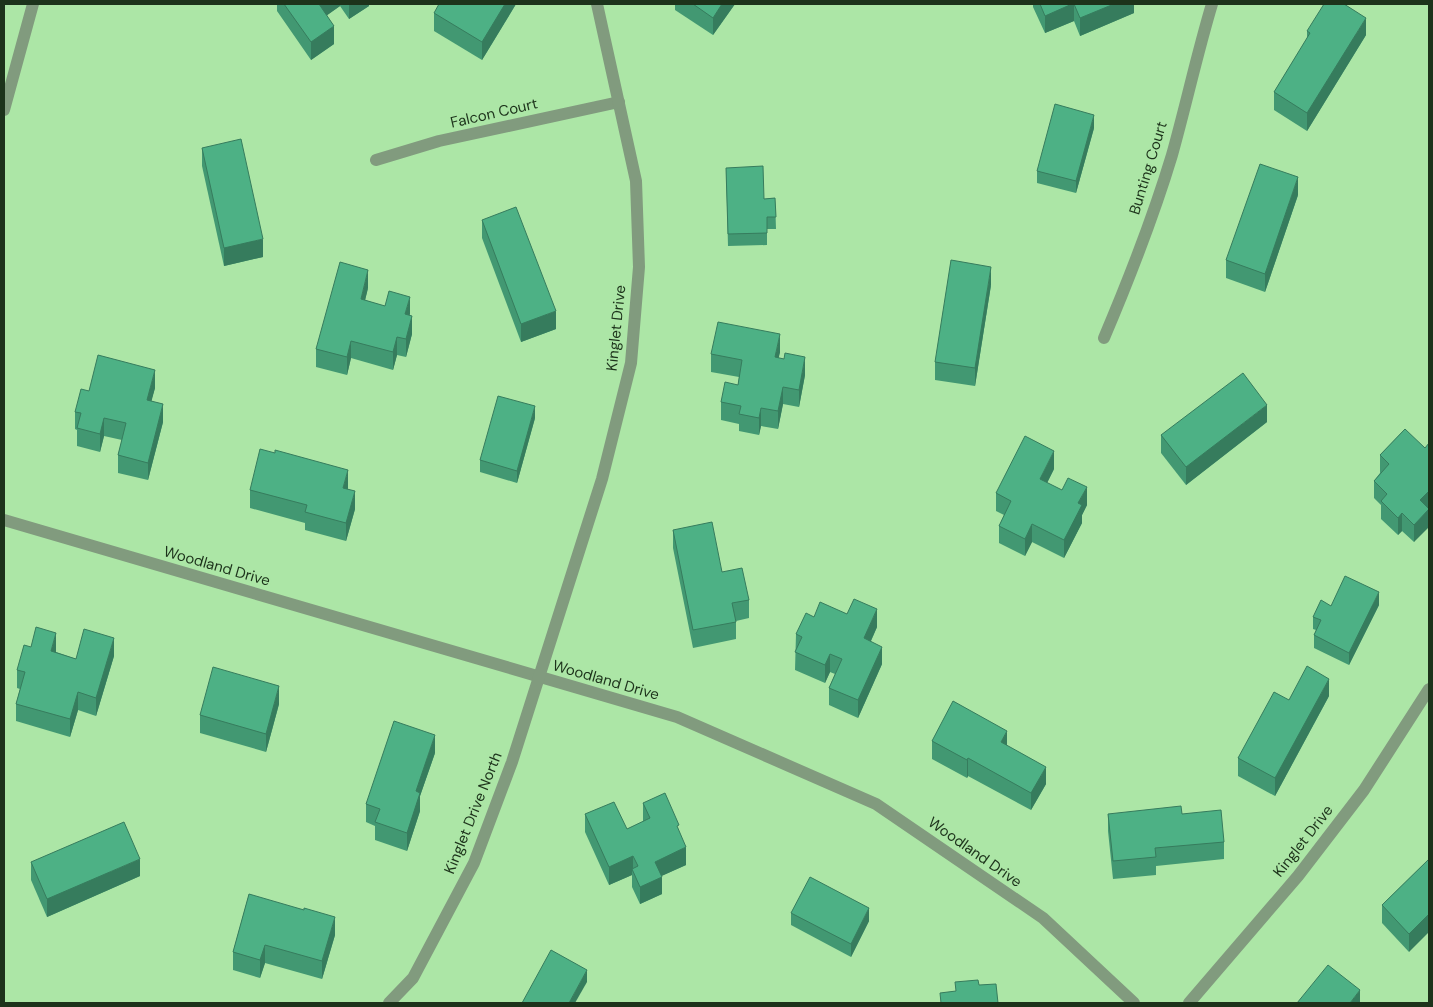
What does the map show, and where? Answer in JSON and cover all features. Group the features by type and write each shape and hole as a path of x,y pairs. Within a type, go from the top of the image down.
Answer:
{"street":[{"path":"4,110 33,4"},
{"name":"Kinglet Drive","path":"539,677 602,478 631,364 639,267 636,181 597,4"},
{"name":"Bunting Court","path":"1104,338 1128,282 1172,156 1197,52 1212,4"},
{"name":"Falcon Court","path":"376,160 440,142 619,102"},
{"name":"Woodland Drive","path":"4,520 677,717 876,804 1043,918 1134,1003"},
{"name":"Kinglet Drive North","path":"389,1003 413,978 474,863 512,762 539,677"},
{"name":"Kinglet Drive","path":"1189,1003 1298,876 1364,790 1429,689"}],"building":[{"path":"284,4 319,4 334,26 311,42"},
{"path":"439,4 505,4 482,42 434,13"},
{"path":"693,4 722,4 713,18"},
{"path":"1040,4 1072,4 1045,16"},
{"path":"1074,4 1114,4 1080,18"},
{"path":"1324,4 1344,4 1366,18 1307,113 1274,92 1310,33 1307,31"},
{"path":"1055,104 1094,115 1076,181 1037,171"},
{"path":"241,139 263,239 224,248 202,148"},
{"path":"1260,164 1298,177 1265,274 1226,260"},
{"path":"763,166 764,199 775,198 776,217 767,217 767,233 728,234 726,168"},
{"path":"516,207 556,311 521,324 482,220"},
{"path":"951,260 991,267 975,368 935,362"},
{"path":"340,262 368,270 361,299 385,306 389,291 410,297 405,314 412,316 406,339 397,337 393,352 351,341 347,357 316,349"},
{"path":"718,322 780,334 775,357 784,359 785,353 805,357 799,390 783,387 778,411 761,408 759,418 739,414 741,406 721,402 725,382 738,385 742,360 711,354"},
{"path":"98,355 155,370 147,400 163,404 148,463 118,455 126,423 104,418 100,434 77,428 81,413 75,412 81,389 89,391"},
{"path":"1243,373 1267,405 1186,467 1161,435"},
{"path":"498,396 535,406 517,471 480,460"},
{"path":"1405,429 1425,448 1429,443 1429,491 1420,500 1429,509 1414,525 1402,513 1398,518 1381,501 1387,494 1374,481 1389,464 1380,455"},
{"path":"1025,436 1054,451 1040,479 1062,490 1068,478 1087,487 1078,503 1082,505 1064,540 1032,524 1025,539 999,526 1011,501 996,493"},
{"path":"260,449 275,453 275,450 348,470 343,488 355,491 346,523 305,512 307,505 250,490"},
{"path":"712,522 722,572 742,568 749,600 732,603 736,622 693,630 673,530"},
{"path":"1345,576 1379,592 1349,653 1314,635 1321,620 1313,617 1321,600 1331,606"},
{"path":"854,599 877,609 864,638 882,647 858,700 829,688 842,659 830,654 825,665 795,652 802,637 796,634 806,613 814,617 820,602 847,614"},
{"path":"36,627 56,633 51,651 76,659 84,629 114,638 96,698 78,692 70,719 16,704 25,672 17,670 24,645 31,647"},
{"path":"1307,666 1329,679 1275,778 1238,758 1274,692 1289,700"},
{"path":"213,667 279,686 266,734 200,715"},
{"path":"953,701 1007,731 1001,742 1046,767 1031,793 968,758 967,760 932,741"},
{"path":"394,721 435,735 416,791 420,793 407,833 375,822 380,809 366,804"},
{"path":"665,793 686,847 655,862 662,877 640,887 632,869 638,866 633,856 609,867 585,814 614,802 627,829 650,818 643,803"},
{"path":"1181,806 1182,814 1221,810 1224,842 1155,848 1156,857 1113,861 1108,814"},
{"path":"124,822 140,859 47,899 31,862"},
{"path":"1429,859 1429,914 1409,934 1382,905"},
{"path":"810,877 869,908 851,944 791,913"},
{"path":"249,894 335,917 322,961 265,945 260,960 233,952"},
{"path":"551,950 587,970 569,1003 522,1003"},
{"path":"1328,965 1360,990 1350,1003 1297,1003"},
{"path":"978,980 979,985 996,984 998,1003 941,1003 940,993 956,991 955,982"}]}
